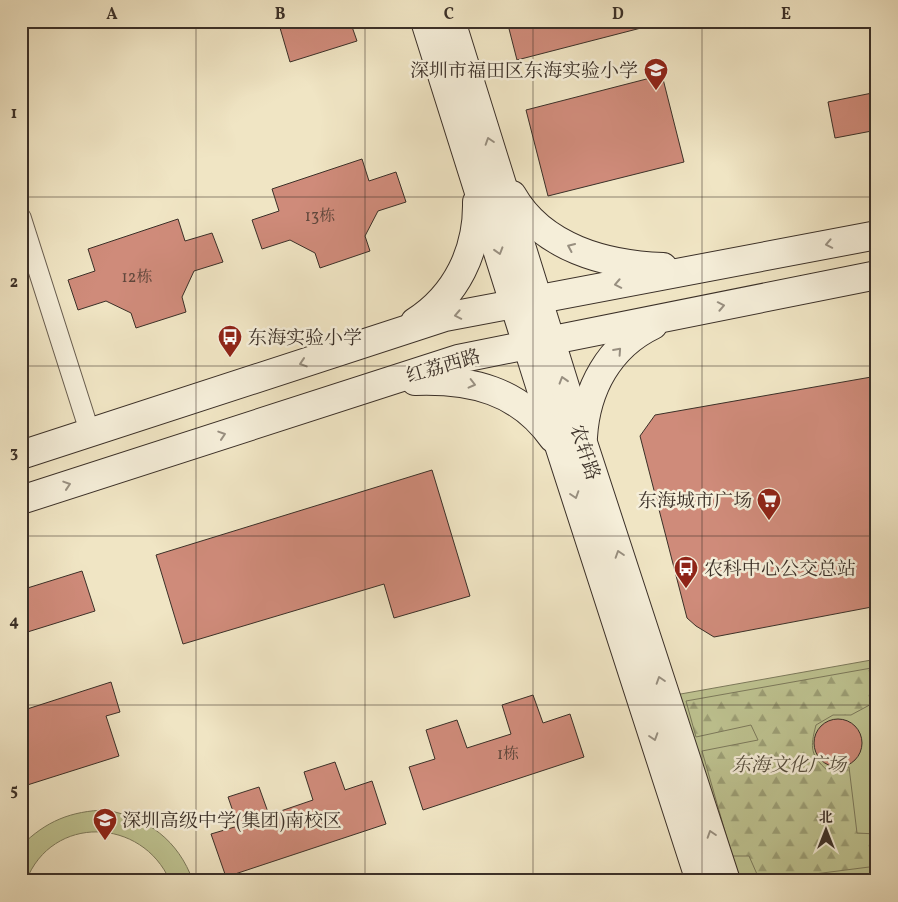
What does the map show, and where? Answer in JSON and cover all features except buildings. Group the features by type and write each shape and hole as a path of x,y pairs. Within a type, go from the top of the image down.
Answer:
{"main road":[{"name":"农轩路","path":"425,21 488,178"},
{"name":"农轩路","path":"451,21 488,178 623,604 700,881"},
{"path":"396,333 428,314 451,290 474,241 477,217 488,178 539,228 557,240 603,261 648,266 704,268"},
{"path":"21,455 445,318 877,235"},
{"name":"红荔西路","path":"21,500 458,359 877,275"},
{"path":"372,387 426,380 471,383 496,392 522,406 572,446 599,376 618,349 642,330 673,316"},
{"name":"农轩路","path":"623,604 726,881"}],"street":[{"path":"21,217 90,433"}],"green space":[{"name":"东海文化广场","path":"877,659 877,881 734,881 675,695"},
{"name":"东海文化广场","path":"877,667 877,701 851,715 833,715 816,725 812,745 818,760 828,771 849,767 857,833 876,834 877,866 760,881 749,856 732,856 702,751 758,740 751,725 696,737 686,701"},
{"path":"106,810 135,819 160,833 179,854 193,881 170,881 157,860 139,845 119,835 97,832 76,835 56,844 39,859 26,881 21,881 21,846 30,837 50,824 70,815"}],"place":[{"name":"深圳市福田区东海实验小学","path":"656,91"},
{"name":"东海实验小学","path":"230,358"},
{"name":"东海城市广场","path":"769,521"},
{"name":"农科中心公交总站","path":"686,589"},
{"name":"深圳高级中学(集团)南校区","path":"105,841"}]}
